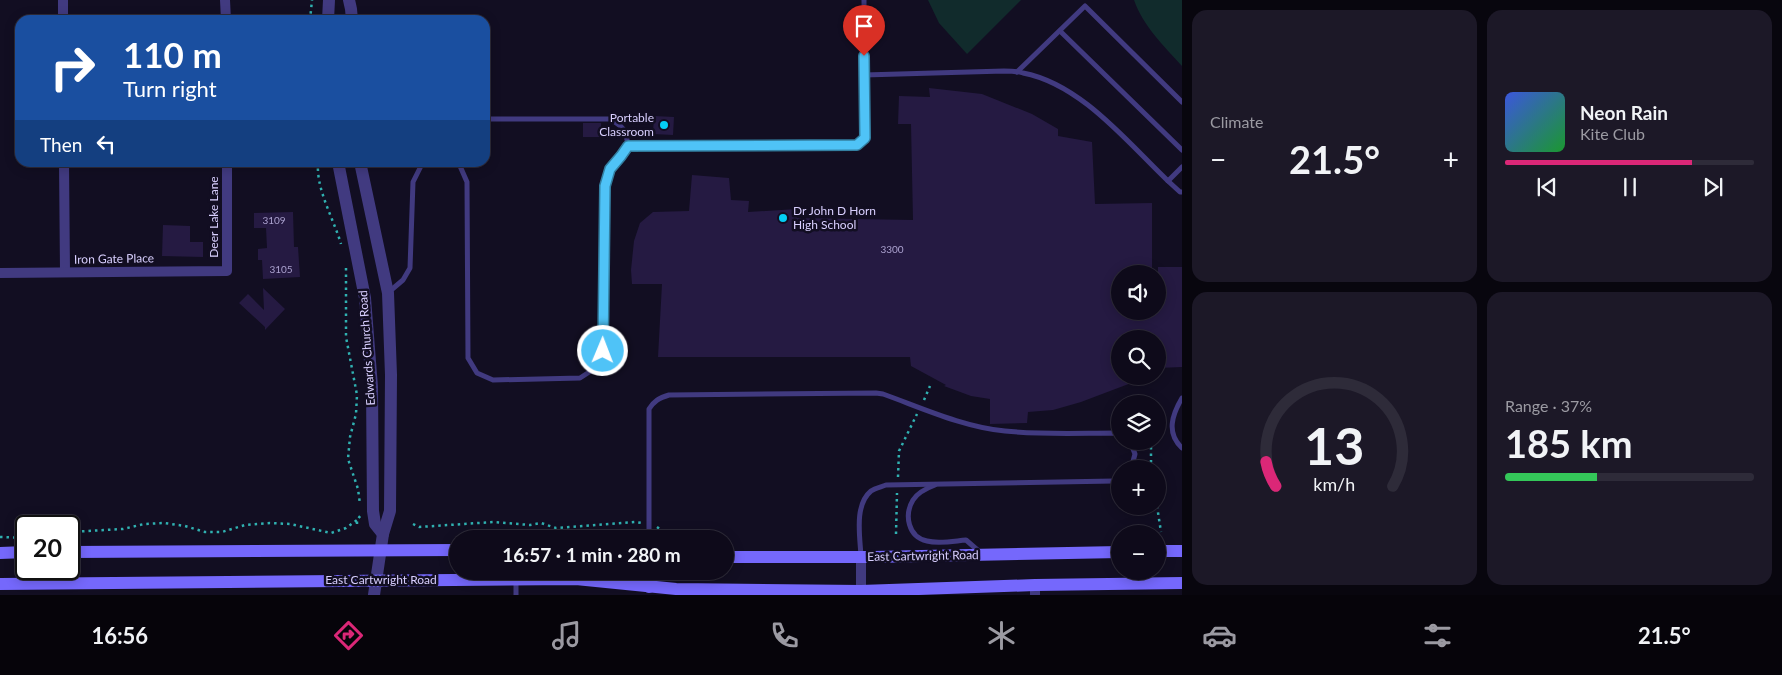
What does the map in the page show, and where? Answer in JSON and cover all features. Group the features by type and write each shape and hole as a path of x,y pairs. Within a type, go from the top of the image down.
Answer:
{"main road":[{"path":"80,552 449,550"},
{"path":"1166,551 1182,551"},
{"path":"0,553 15,552"},
{"name":"East Cartwright Road","path":"734,557 861,557 1111,552"},
{"name":"East Cartwright Road","path":"0,584 449,579"},
{"name":"East Cartwright Road","path":"585,580 676,590 861,593 1035,590 1182,583"},
{"path":"649,580 649,587"}],"street":[{"path":"63,0 63,15"},
{"path":"226,0 226,15"},
{"path":"328,15 329,0"},
{"path":"349,0 352,15"},
{"path":"64,167 65,272"},
{"name":"Deer Lake Lane","path":"226,167 227,270"},
{"name":"Edwards Church Road","path":"339,167 366,298 372,387 373,511 375,524 383,534"},
{"name":"Edwards Church Road","path":"361,167 388,293 391,375 390,511 383,534 374,595"},
{"name":"Iron Gate Place","path":"0,273 227,270"},
{"path":"861,557 861,593"}],"lane":[{"path":"628,146 857,145 865,138 864,0"},
{"path":"1017,72 1085,6 1182,102"},
{"path":"1060,31 1182,150"},
{"path":"864,75 1004,71 1041,78 1095,110 1168,181 1182,192"},
{"path":"460,167 467,182 468,358 476,373 493,380 580,378 597,368 603,351 605,186 610,169 628,146 626,134 621,126 610,119 490,119"},
{"path":"388,293 403,280 410,268 413,182 420,167"},
{"path":"1168,181 1182,167"},
{"path":"648,530 649,410 660,397 669,395 876,393 955,420 1004,431 1056,434 1111,433"},
{"path":"1182,398 1172,424 1172,434 1175,441 1182,448"},
{"path":"861,557 860,517 863,502 871,491 886,485 1111,481"},
{"path":"939,483 926,488 914,500 908,518 914,533 928,541 966,540 983,555"},
{"path":"516,580 516,595"}],"path":[{"path":"310,15 312,0"},
{"path":"319,167 321,189 334,221 342,252"},
{"path":"80,531 164,523 206,532 222,532 245,525 270,523 290,524 332,533 346,528 357,520 361,515 358,489 348,459 350,438 356,414 357,395 346,338 346,269 344,260"},
{"path":"896,534 899,451 930,386"},
{"path":"413,524 420,527 493,522 530,525 541,523 556,528 635,522 648,524 662,530"},
{"path":"0,537 15,538"}],"green space":[{"path":"928,0 1021,0 967,54 939,23"},
{"path":"1134,0 1182,0 1182,66 1148,27"}],"building":[{"path":"929,88 982,94 1032,114 1058,129 1058,136 1092,142 1095,204 1152,203 1152,265 1111,265 1111,320 1166,320 1166,267 1182,267 1182,367 1166,368 1166,330 1111,330 1111,385 1126,385 1081,402 1053,410 1028,412 1027,423 990,424 990,399 971,396 944,386 946,385 911,366 910,357 658,357 662,284 632,284 631,270 634,241 640,223 653,212 689,211 692,175 729,178 731,200 749,201 748,212 797,209 797,218 913,220 911,124 898,124 899,96 930,97"},
{"name":"Portable Classroom","path":"654,116 674,117 673,135 653,134"},
{"name":"Portable Classroom","path":"583,123 601,123 601,137 583,137"},
{"path":"293,212 294,247 298,247 300,277 263,279 262,260 258,260 258,249 267,248 266,228 254,228 254,213"},
{"path":"163,225 190,226 190,242 203,242 203,257 162,256"},
{"path":"263,288 285,309 265,330 265,327 239,303 248,294 264,310"}],"place":[{"name":"Portable Classroom","path":"664,125"},
{"name":"Dr John D Horn High School","path":"783,218"}],"route":[{"path":"603,351 605,186 610,169 628,146 857,145 865,138 864,56"}]}
